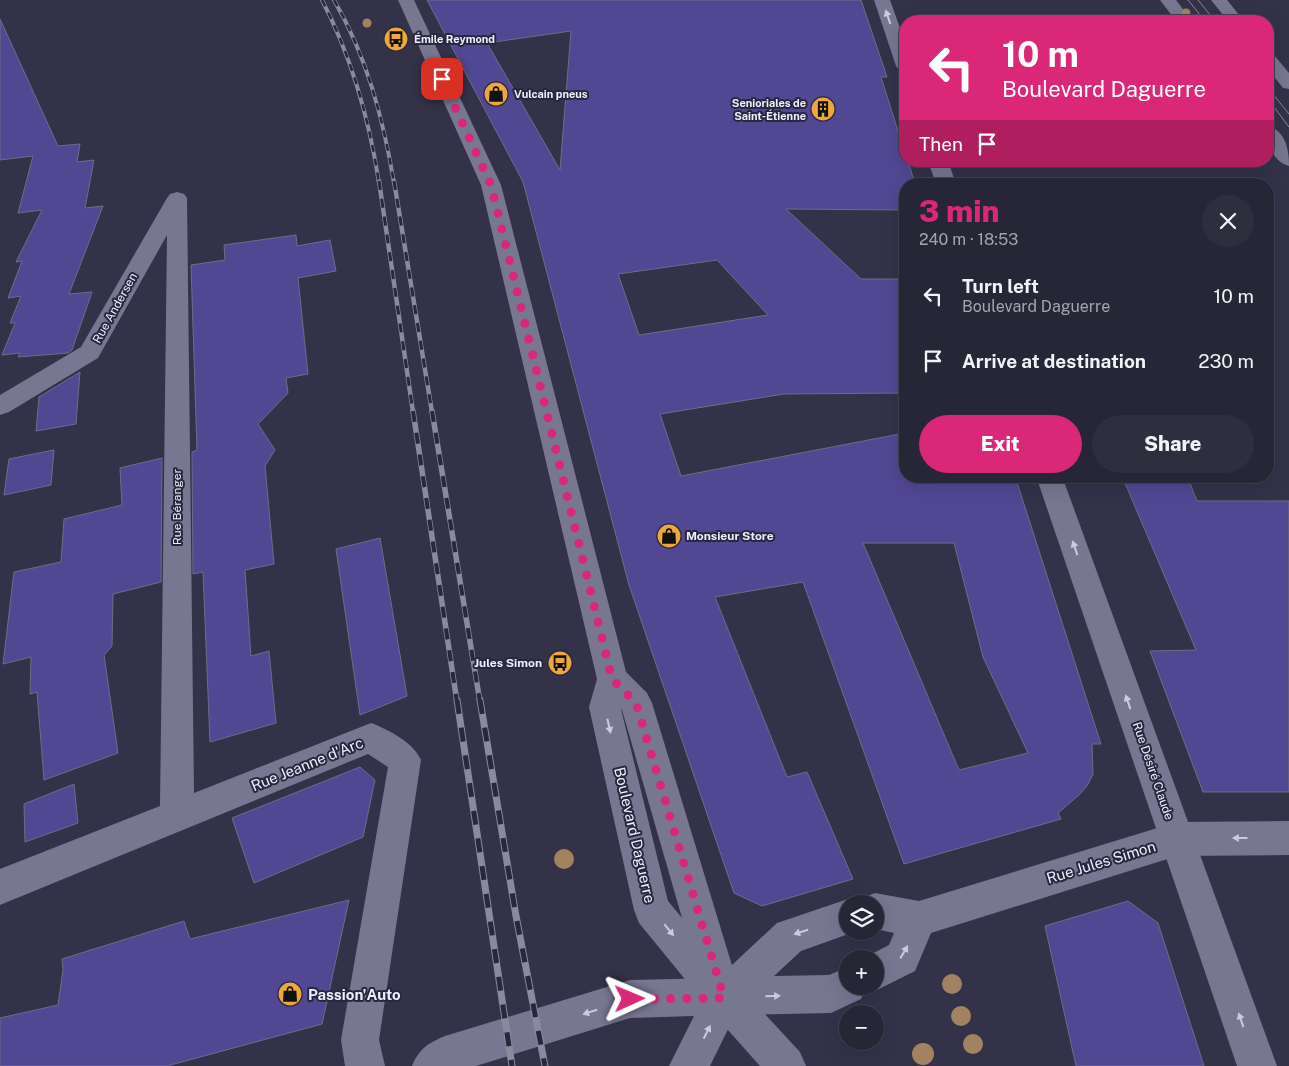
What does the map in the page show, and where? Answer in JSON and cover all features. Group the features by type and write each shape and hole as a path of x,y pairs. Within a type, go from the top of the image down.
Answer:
{"street":[{"name":"Boulevard Daguerre","path":"406,0 491,185 612,679 605,707 652,910 724,998 786,1066"},
{"path":"882,0 899,49"},
{"path":"1168,0 1179,15"},
{"path":"1219,0 1231,15"},
{"path":"1274,66 1289,84"},
{"path":"1274,140 1289,160"},
{"name":"Rue Andersen","path":"0,406 90,352 177,198"},
{"name":"Rue Béranger","path":"177,198 177,816"},
{"name":"Rue Désiré Claude","path":"1051,483 1257,1066"},
{"name":"Rue Jeanne d'Arc","path":"0,886 371,738 405,760 360,1040 365,1066"},
{"name":"Rue Jules Simon","path":"884,913 919,919 1177,839 1289,838"},
{"path":"884,967 902,958 919,919"},
{"path":"689,1066 724,998 790,936 839,920"},
{"path":"432,1066 445,1056 630,999 832,994 839,990"}],"building":[{"path":"427,0 861,0 887,77 881,77 899,134 899,167 910,167 913,178 899,178 899,210 786,209 861,279 899,279 899,393 784,394 660,414 681,476 899,434 899,483 1017,483 1101,744 1092,744 1093,774 1087,786 1079,795 1058,813 1061,819 904,864 803,582 715,597 787,777 807,772 853,879 762,906 734,893 629,585 523,182","holes":["571,31 560,170 487,43","717,260 768,315 639,335 618,274","863,543 954,543 983,657 1028,753 959,770"]},
{"path":"0,19 58,146 80,144 77,162 94,160 85,208 103,206 69,294 92,292 72,350 68,353 18,357 20,353 2,355 15,323 10,323 21,296 8,298 22,261 16,262 42,210 18,213 33,156 0,160"},
{"path":"296,235 297,246 330,240 336,271 298,278 308,374 286,378 288,393 258,424 275,450 265,466 274,564 245,570 251,656 269,651 276,723 210,742 203,572 193,574 192,452 197,450 191,265 225,260 224,245"},
{"path":"80,372 76,424 36,431 39,397"},
{"path":"54,450 51,485 4,495 9,459"},
{"path":"162,458 161,582 113,594 112,646 104,655 118,753 44,780 37,692 30,694 31,657 3,664 14,572 61,562 64,519 122,505 120,468"},
{"path":"1125,483 1190,483 1197,501 1289,501 1289,792 1203,792 1150,651 1196,650"},
{"path":"380,538 407,696 360,715 336,549"},
{"path":"360,767 375,780 363,837 254,883 232,818"},
{"path":"74,784 78,823 25,842 24,804"},
{"path":"349,900 322,1024 167,1066 0,1066 0,1018 58,1005 63,970 62,959 184,921 190,939"},
{"path":"1128,901 1158,923 1204,1066 1076,1066 1045,926"}],"tram line":[{"path":"1188,0 1200,15"},
{"path":"1198,0 1210,15"},
{"path":"1274,95 1289,114"},
{"path":"1274,107 1289,127"}],"railway":[{"path":"322,0 351,66 370,135 379,183"},
{"path":"334,0 346,22 365,66 385,135 394,183"},
{"path":"379,181 413,412"},
{"path":"394,181 432,412"},
{"path":"413,411 457,702"},
{"path":"432,411 480,702"},
{"path":"457,700 512,1066"},
{"path":"480,700 516,916 545,1066"}],"place":[{"name":"Émile Reymond","path":"396,39"},
{"name":"Vulcain pneus","path":"496,94"},
{"name":"Senioriales de Saint-Étienne","path":"823,109"},
{"name":"Monsieur Store","path":"669,536"},
{"name":"Jules Simon","path":"560,663"},
{"name":"Passion'Auto","path":"290,994"}],"route":[{"path":"442,79 491,185 612,679 636,703 724,998 630,999"}]}
